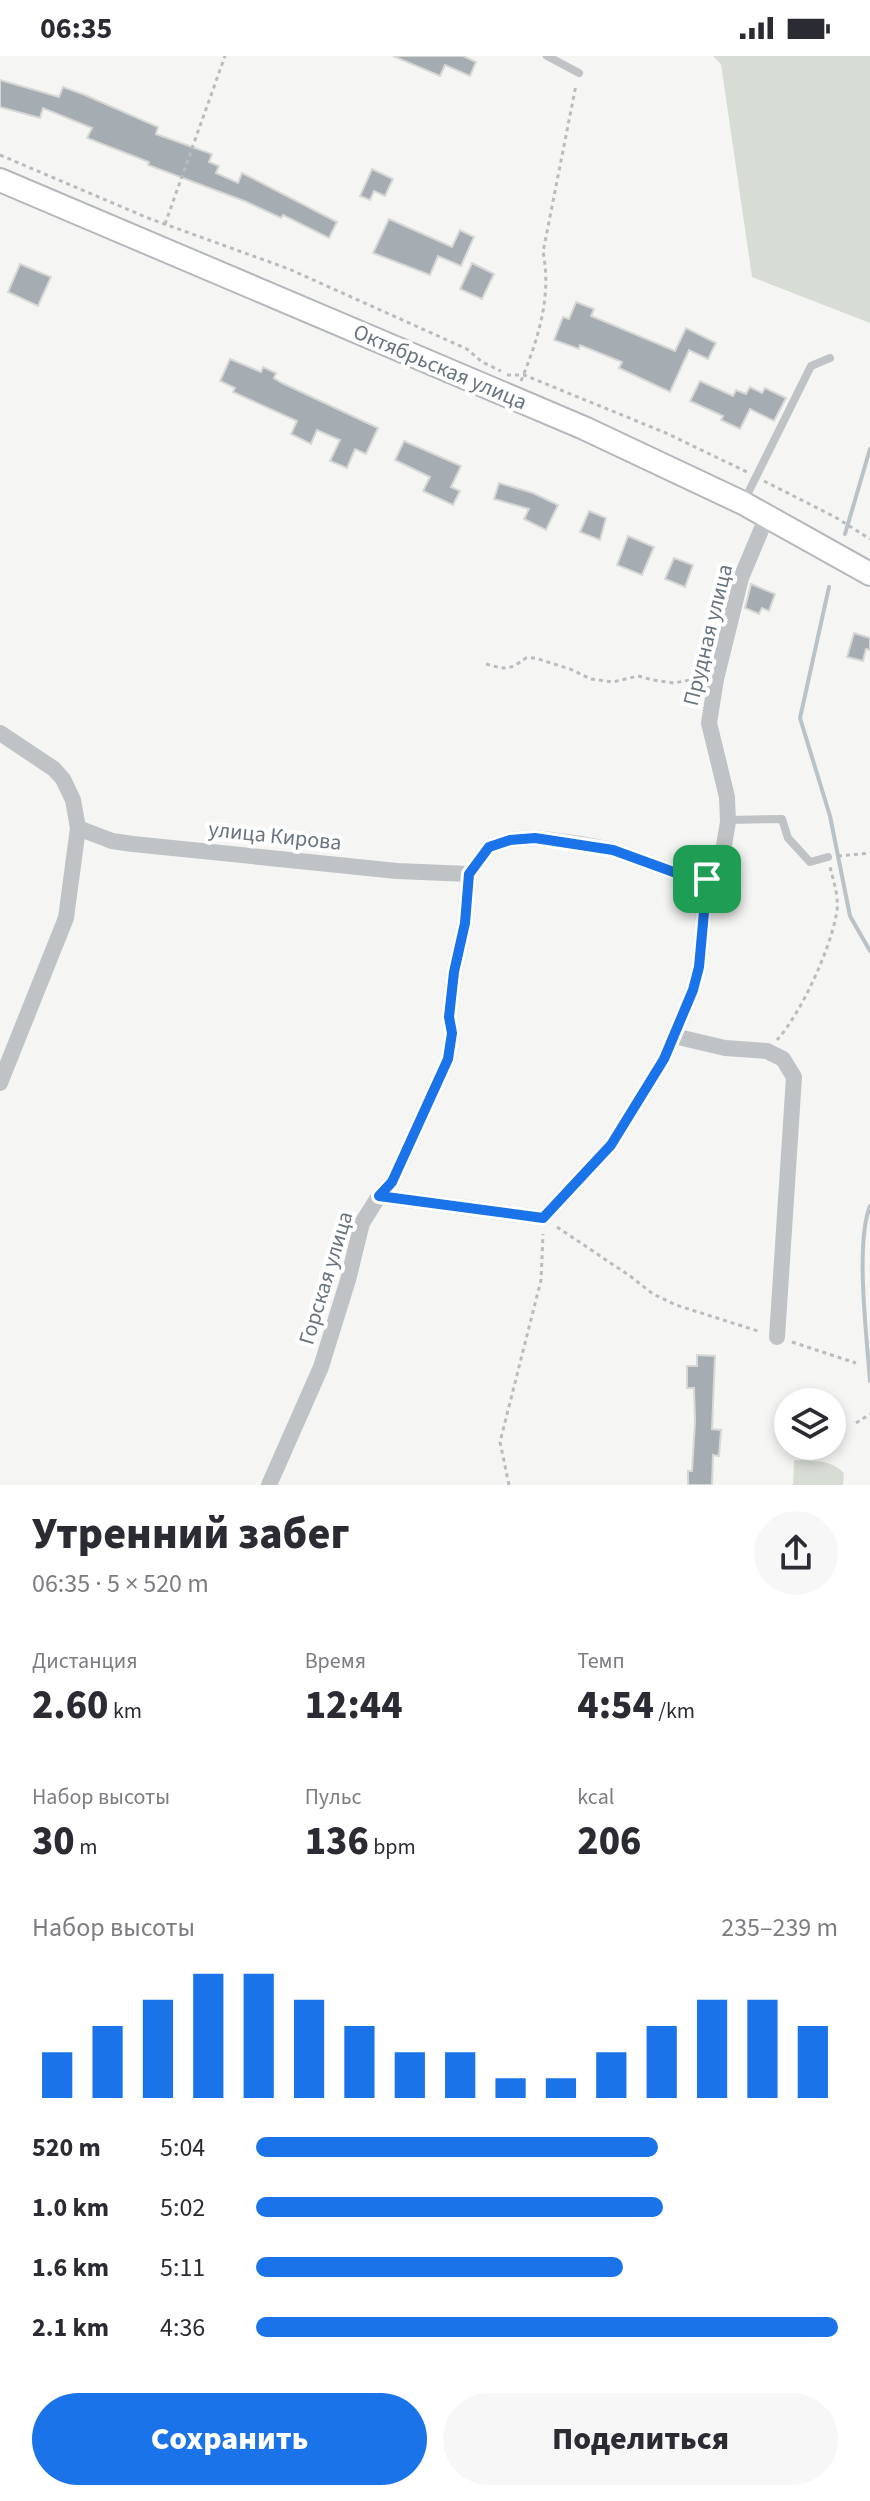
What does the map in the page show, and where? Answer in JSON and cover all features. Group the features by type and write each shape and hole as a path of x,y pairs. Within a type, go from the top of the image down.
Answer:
{"main road":[{"name":"Октябрьская улица","path":"0,180 584,428 743,503 870,574"}],"street":[{"name":"Прудная улица","path":"543,1218 611,1145 664,1059 693,990 699,967 707,879 723,851 728,820 727,797 709,723 716,679 741,578 767,516"},
{"path":"0,733 35,755 63,779 73,800 78,828 66,918 0,1083"},
{"name":"улица Кирова","path":"78,828 122,842 397,871 469,874"},
{"path":"469,874 489,847 510,840 535,838 613,850 679,874 707,879"},
{"name":"Горская улица","path":"269,1485 321,1367 362,1223 392,1182 448,1059 454,972 465,923 469,874"},
{"path":"674,1036 725,1048 767,1051 783,1059 794,1077 777,1337"},
{"path":"379,1196 543,1218"}],"lane":[{"path":"547,56 579,73"},
{"path":"743,503 811,366 830,358"},
{"path":"728,820 782,819 788,838 810,862 828,857"}],"path":[{"path":"165,224 225,56"},
{"path":"514,400 544,311 547,271 543,252 579,73"},
{"path":"0,155 165,224 315,281 467,349 482,362 509,375 524,375 666,433 748,473"},
{"path":"758,478 835,517 870,539"},
{"path":"486,664 503,669 515,667 526,658 535,658 591,679 613,682 638,676 674,683 694,678 716,679"},
{"path":"850,855 870,853"},
{"path":"767,1051 786,1030 812,981 837,914 828,857"},
{"path":"543,1218 653,1294 676,1305 856,1363"},
{"path":"509,1485 500,1442 541,1280 543,1218"},
{"path":"856,1423 870,1414"}],"shaded area":[{"path":"713,56 870,56 870,323 752,277 721,64"},
{"path":"794,1460 833,1465 844,1473 843,1485 793,1485"}],"building":[{"path":"393,56 463,56 476,62 470,76 445,65 440,76"},
{"path":"0,80 59,97 63,87 85,95 158,127 156,134 212,154 209,162 219,166 216,173 238,183 242,173 337,222 329,238 283,215 281,218 87,138 92,128 43,108 40,118 0,107"},
{"path":"372,169 393,179 385,196 374,191 370,200 360,196"},
{"path":"389,219 452,247 460,230 474,237 461,266 438,256 430,275 373,253"},
{"path":"472,263 494,274 482,299 460,289"},
{"path":"20,264 51,277 38,306 8,292"},
{"path":"576,302 594,309 591,316 675,351 686,328 716,343 708,359 689,350 670,392 619,368 622,362 580,345 579,349 554,340 563,317 569,319"},
{"path":"230,359 261,372 263,367 276,373 274,378 282,383 378,428 366,454 355,449 347,468 330,461 340,440 317,430 311,444 291,434 297,421 233,392 235,388 220,381"},
{"path":"700,381 733,396 736,390 746,394 750,387 762,393 765,388 786,398 774,421 750,409 740,429 721,420 723,416 690,401"},
{"path":"404,441 461,466 451,487 460,491 453,505 423,491 430,477 395,460"},
{"path":"499,483 533,493 558,505 546,530 524,519 529,509 494,499"},
{"path":"589,511 606,518 600,540 580,532"},
{"path":"628,536 654,547 642,575 617,565"},
{"path":"674,558 693,565 685,587 665,579"},
{"path":"751,584 775,594 769,611 762,608 759,614 745,608"},
{"path":"854,633 870,638 870,650 866,649 863,661 847,657"},
{"path":"697,1355 715,1356 712,1429 721,1430 719,1456 713,1455 712,1485 688,1485 688,1471 692,1471 695,1422 694,1388 687,1388 687,1366 697,1366"}],"waterway":[{"path":"845,534 870,449"},
{"path":"829,587 800,718 830,816 850,916 870,951"},
{"path":"870,1206 863,1243 870,1381"}],"route":[{"path":"547,839 613,850 679,874 707,879 699,967 693,990 664,1059 611,1145 543,1218 379,1196 392,1182 448,1059 454,972 465,923 469,874 489,847 510,840 547,839"}]}
